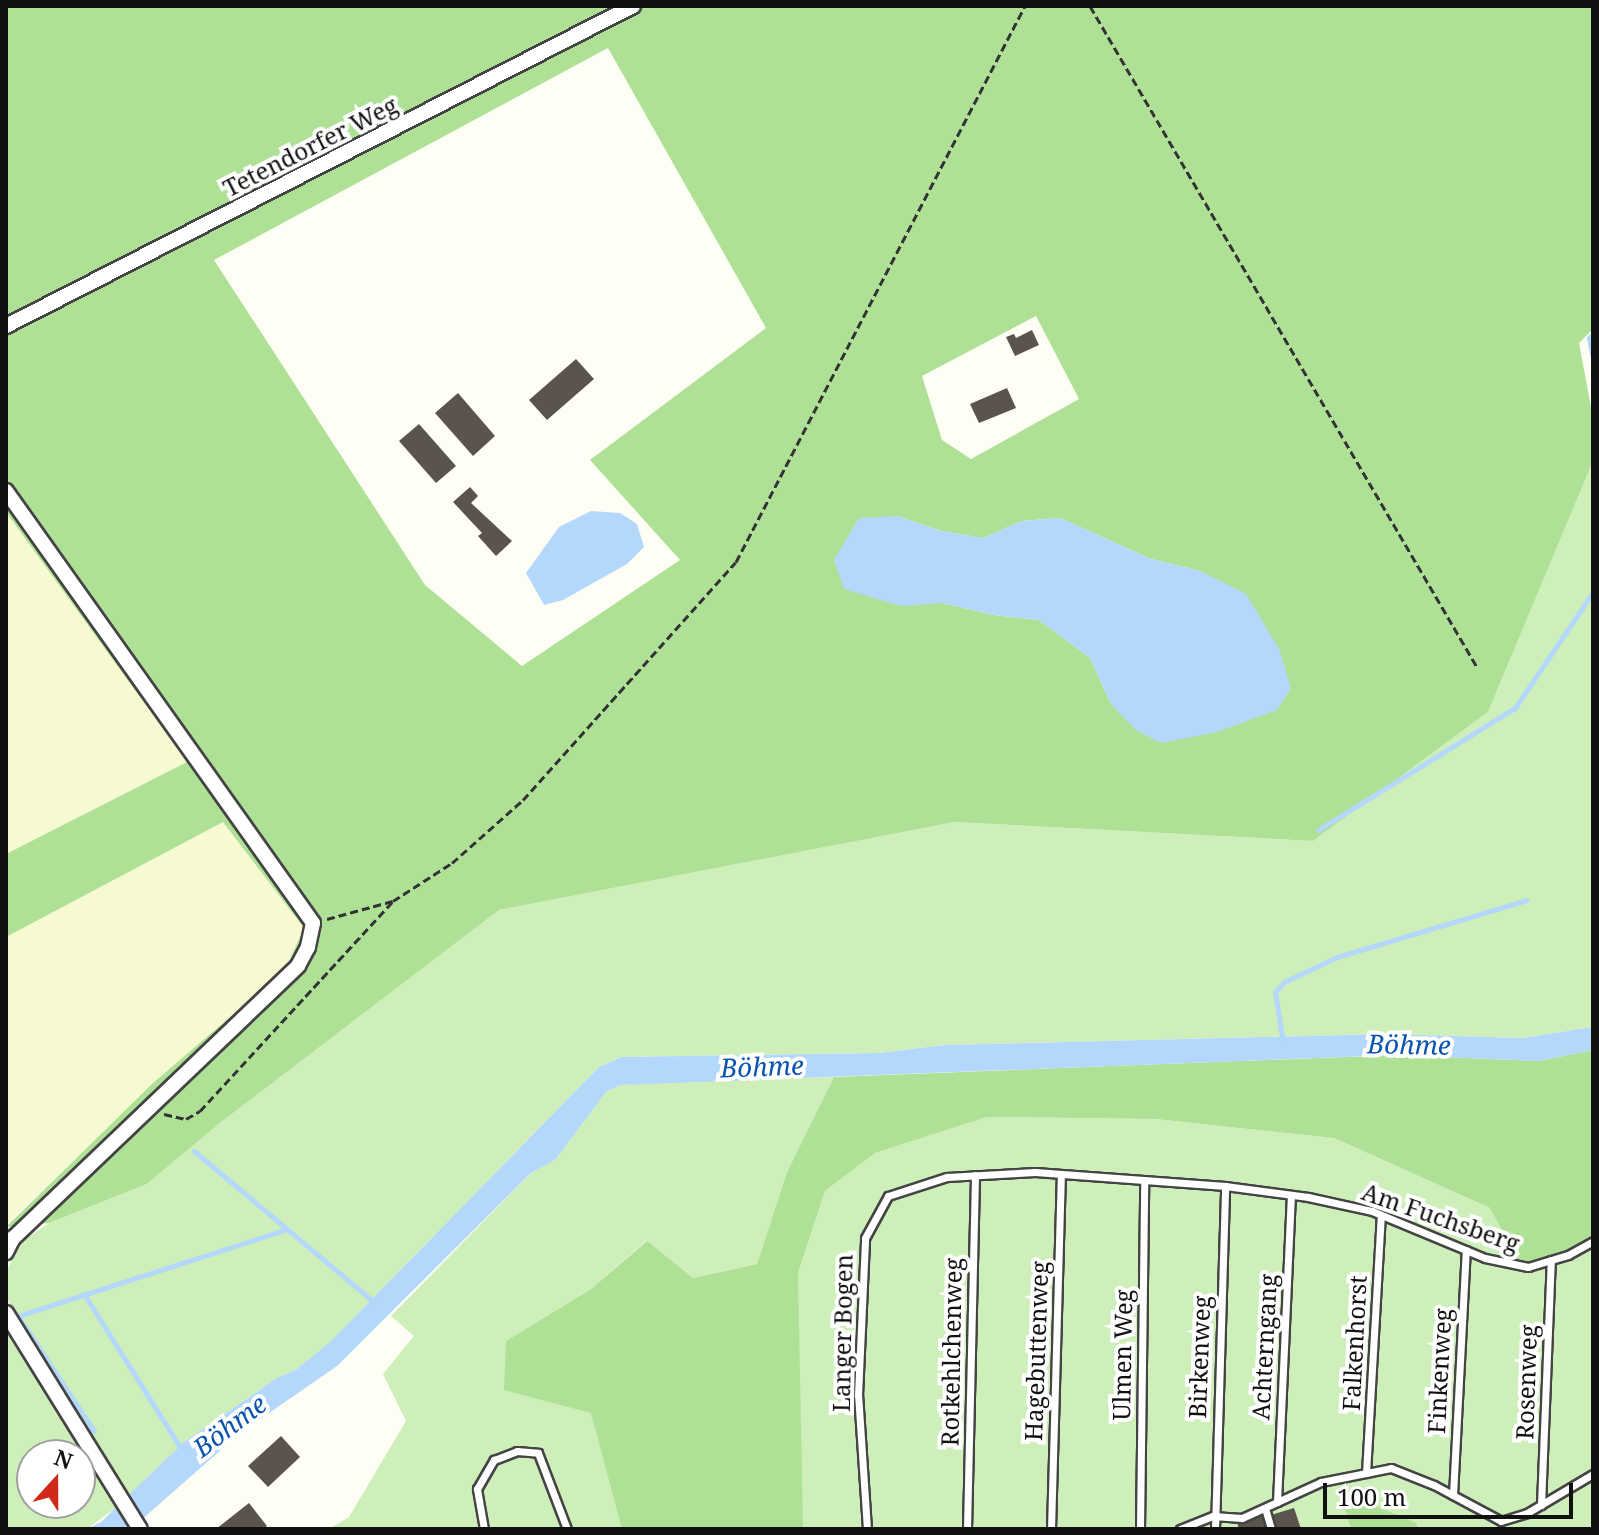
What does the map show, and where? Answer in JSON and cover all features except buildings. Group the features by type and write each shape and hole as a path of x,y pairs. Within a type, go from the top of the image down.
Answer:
{"street":[{"name":"Tetendorfer Weg","path":"6,326 633,6"},
{"path":"6,491 313,923 308,947 298,966 13,1238 6,1252"},
{"path":"6,1313 140,1529"}],"lane":[{"name":"Langer Bogen","path":"867,1529 858,1395 865,1238 888,1196 947,1177 975,1175 1061,1174 1225,1186"},
{"name":"Hagebuttenweg","path":"1051,1529 1061,1174"},
{"name":"Rotkehlchenweg","path":"967,1529 975,1175"},
{"name":"Ulmen Weg","path":"1140,1529 1144,1180"},
{"name":"Am Fuchsberg","path":"1225,1186 1291,1195 1381,1215 1466,1250 1528,1267 1593,1241"},
{"name":"Birkenweg","path":"1215,1529 1225,1186"},
{"name":"Achterngang","path":"1277,1502 1291,1195"},
{"name":"Falkenhorst","path":"1366,1473 1381,1215"},
{"name":"Finkenweg","path":"1453,1495 1466,1250"},
{"name":"Rosenweg","path":"1541,1505 1551,1260"},
{"path":"484,1529 477,1489 494,1460 517,1451 538,1453 567,1529"},
{"path":"1180,1529 1213,1516 1242,1518 1321,1482 1391,1468 1453,1495 1501,1521 1541,1505 1593,1474"},
{"path":"1265,1508 1271,1529"}],"path":[{"path":"155,1102 165,1116 176,1119 200,1111 393,901 452,863 523,800 736,562 1025,6"},
{"path":"1090,6 1477,667"},
{"path":"313,923 393,901"}],"green space":[{"path":"6,6 1593,6 1593,329 1579,343 1593,418 1593,461 1488,712 1313,841 955,822 499,910 220,1123 147,1184 49,1223 6,1227 153,1083 285,970 304,928 223,822 6,937 6,854 187,762 6,512","holes":["608,48 766,328 590,460 680,560 522,666 425,585 214,260","1036,316 1079,399 971,459 942,440 922,376","897,516 941,531 983,538 1022,521 1060,518 1151,559 1200,571 1111,704 1090,658 1039,620 994,615 943,603"]},
{"path":"1593,461 1593,1027 1522,1038 1387,1034 944,1045 879,1053 620,1057 599,1067 330,1342 297,1369 277,1378 184,1442 129,1496 6,1297 8,1268 21,1242 49,1223 147,1184 220,1123 499,910 955,822 1313,841 1488,712"},
{"path":"6,512 187,762 6,854"},
{"path":"223,822 304,928 285,970 153,1083 6,1225 6,937"},
{"path":"1593,1050 1593,1241 1568,1255 1528,1267 1511,1264 1504,1234 1490,1208 1334,1138 1155,1119 987,1117 875,1153 825,1191 798,1273 803,1529 622,1529 591,1413 504,1390 506,1341 591,1289 647,1241 693,1278 757,1264 787,1172 834,1077 1395,1055 1538,1061"},
{"path":"834,1077 787,1172 757,1264 693,1278 646,1241 591,1289 506,1341 798,1273 825,1191 875,1153 987,1117 1155,1119 1334,1138 1490,1208 1593,1163 1593,1529 329,1529 349,1517 406,1421 383,1374 414,1336 391,1316 531,1173 555,1160 606,1092 620,1085 689,1080"},
{"path":"6,1332 74,1439 16,1439 16,1519 96,1519 96,1474 117,1507 87,1529 6,1529"},
{"path":"1344,1505 1376,1506 1416,1523 1418,1529 1351,1529"}],"water":[{"path":"591,511 620,513 637,524 644,547 627,564 563,600 544,605 526,573 559,527"},
{"path":"897,516 941,531 983,538 1022,521 1060,518 1151,559 1200,571 1246,594 1279,649 1291,688 1277,710 1217,732 1161,743 1136,730 1111,704 1090,658 1039,620 994,615 943,603 901,606 844,589 834,560 859,518"},
{"name":"Böhme","path":"1593,1027 1593,1050 1538,1061 1395,1055 620,1085 606,1092 555,1160 531,1173 337,1366 239,1434 131,1529 87,1529 101,1522 184,1442 277,1378 297,1369 330,1342 599,1067 621,1057 879,1053 944,1045 1387,1034 1522,1038"}],"waterway":[{"path":"1593,334 1589,338 1593,358"},
{"path":"1318,830 1515,708 1593,592"},
{"path":"1283,1043 1275,992 1284,982 1337,957 1527,900"},
{"path":"194,1151 374,1302"},
{"path":"94,1431 18,1316 285,1230"},
{"name":"Böhme","path":"84,1294 183,1452"}]}
